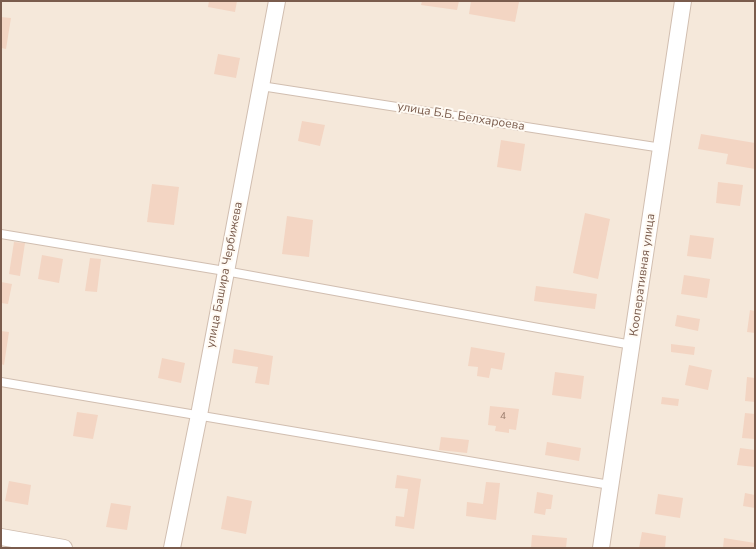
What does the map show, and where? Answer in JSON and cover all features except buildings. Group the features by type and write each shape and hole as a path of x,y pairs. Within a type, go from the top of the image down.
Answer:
{"street":[{"name":"улица Башира Чербижева","path":"172,548 199,415 278,1"},
{"name":"Кооперативная улица","path":"601,548 683,1"},
{"path":"1,537 64,548"}],"lane":[{"name":"улица Б.Б. Белхароева","path":"261,86 662,148"},
{"path":"1,234 226,271 632,345"},
{"path":"1,382 610,485"}],"shaded area":[{"path":"1,1 755,1 755,548 1,548"}]}
